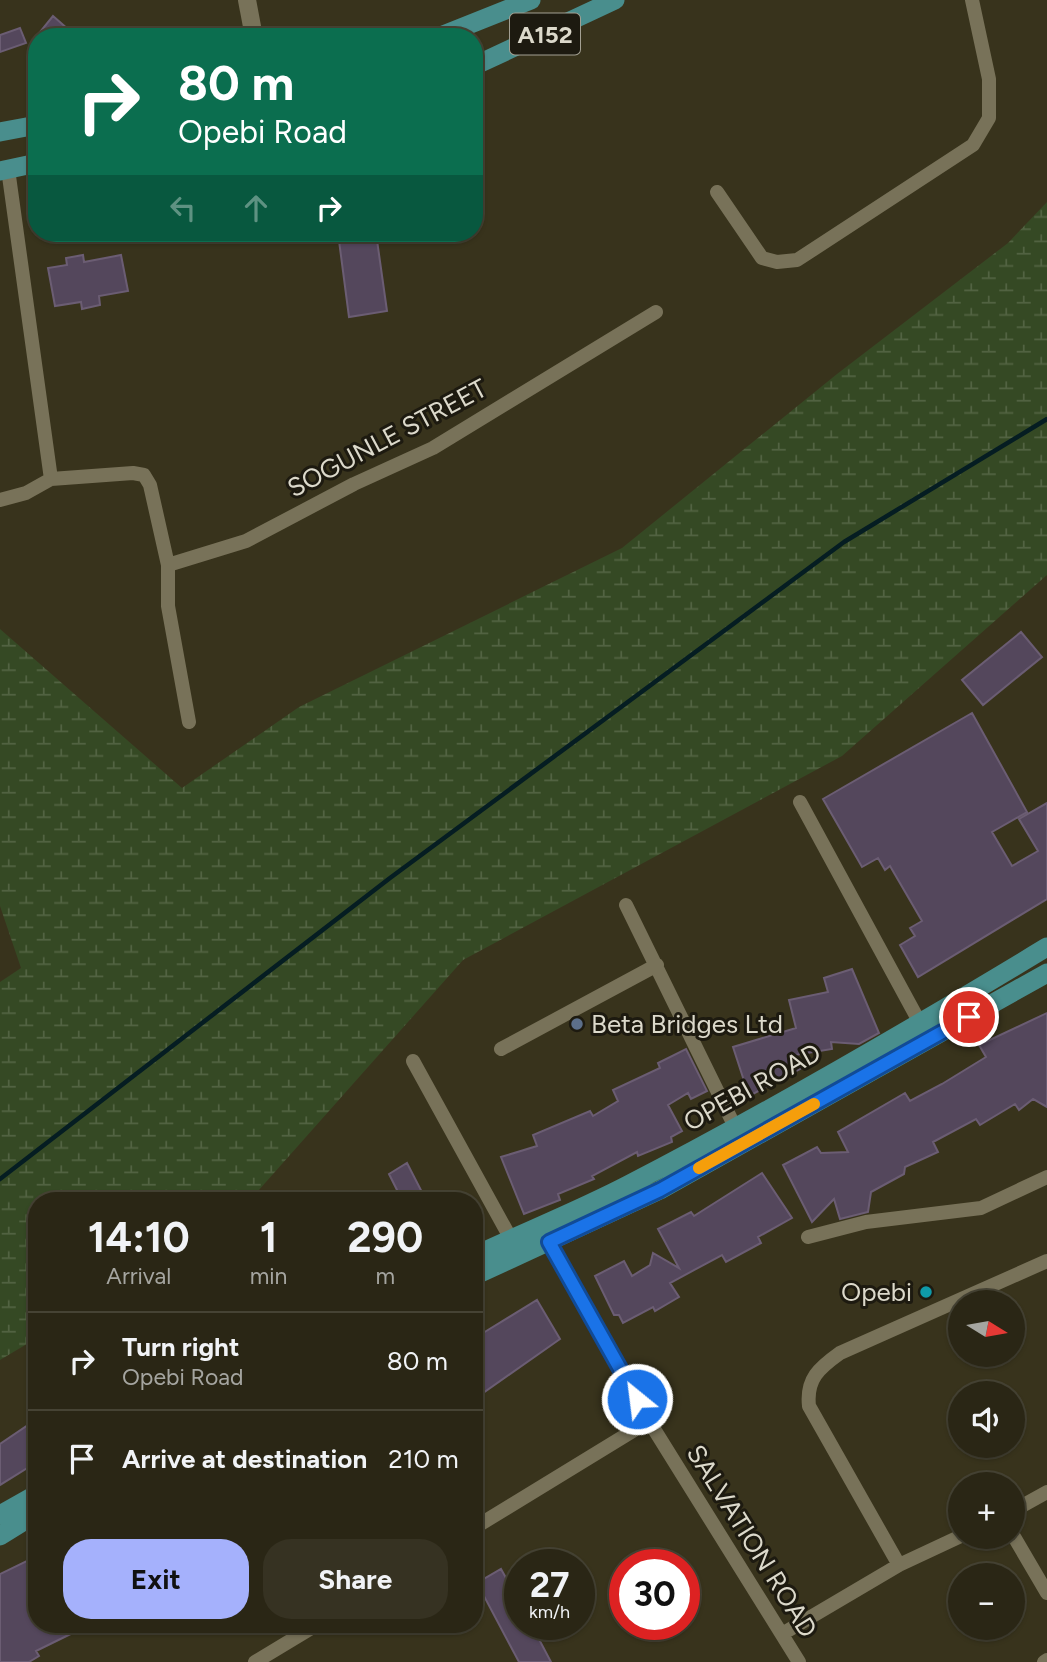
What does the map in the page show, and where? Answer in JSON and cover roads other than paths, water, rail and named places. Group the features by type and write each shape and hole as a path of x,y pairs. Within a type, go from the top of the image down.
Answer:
{"main road":[{"name":"A152","path":"461,28 531,0"},
{"name":"A152","path":"483,62 615,0"},
{"path":"0,132 28,127"},
{"path":"4,170 28,165"},
{"name":"OPEBI ROAD","path":"483,1271 627,1185 920,1023 1047,947"},
{"name":"OPEBI ROAD","path":"483,1252 511,1238 546,1233 660,1190 1047,973"},
{"path":"0,1515 28,1499"},
{"path":"0,1536 28,1519"}],"street":[{"path":"247,0 252,28"},
{"path":"717,192 762,258 777,262 797,260 973,145 989,118 989,79 972,0"},
{"path":"4,170 51,479"},
{"name":"SOGUNLE STREET","path":"168,565 246,541 354,484 433,448 656,312"},
{"path":"0,499 26,493 51,479 133,473 144,475 150,485 168,565 168,606 189,722"},
{"path":"800,802 920,1023"},
{"path":"626,905 735,1127"},
{"path":"502,1049 657,965"},
{"path":"414,1061 511,1238"},
{"path":"808,1237 866,1223 981,1208 1047,1177"},
{"name":"SALVATION ROAD","path":"546,1233 649,1421 799,1662"},
{"path":"899,1565 809,1406 810,1380 822,1365 840,1353 1047,1261"},
{"path":"483,1522 649,1421"},
{"path":"1025,1504 1047,1492"},
{"path":"782,1634 899,1565 948,1542"},
{"path":"1021,1549 1047,1593"},
{"path":"256,1662 303,1633"}],"waterway":[{"path":"0,1179 390,878 844,542 1047,419"}],"place":[{"name":"Beta Bridges Ltd","path":"577,1024"},
{"name":"Opebi","path":"926,1292"}]}
